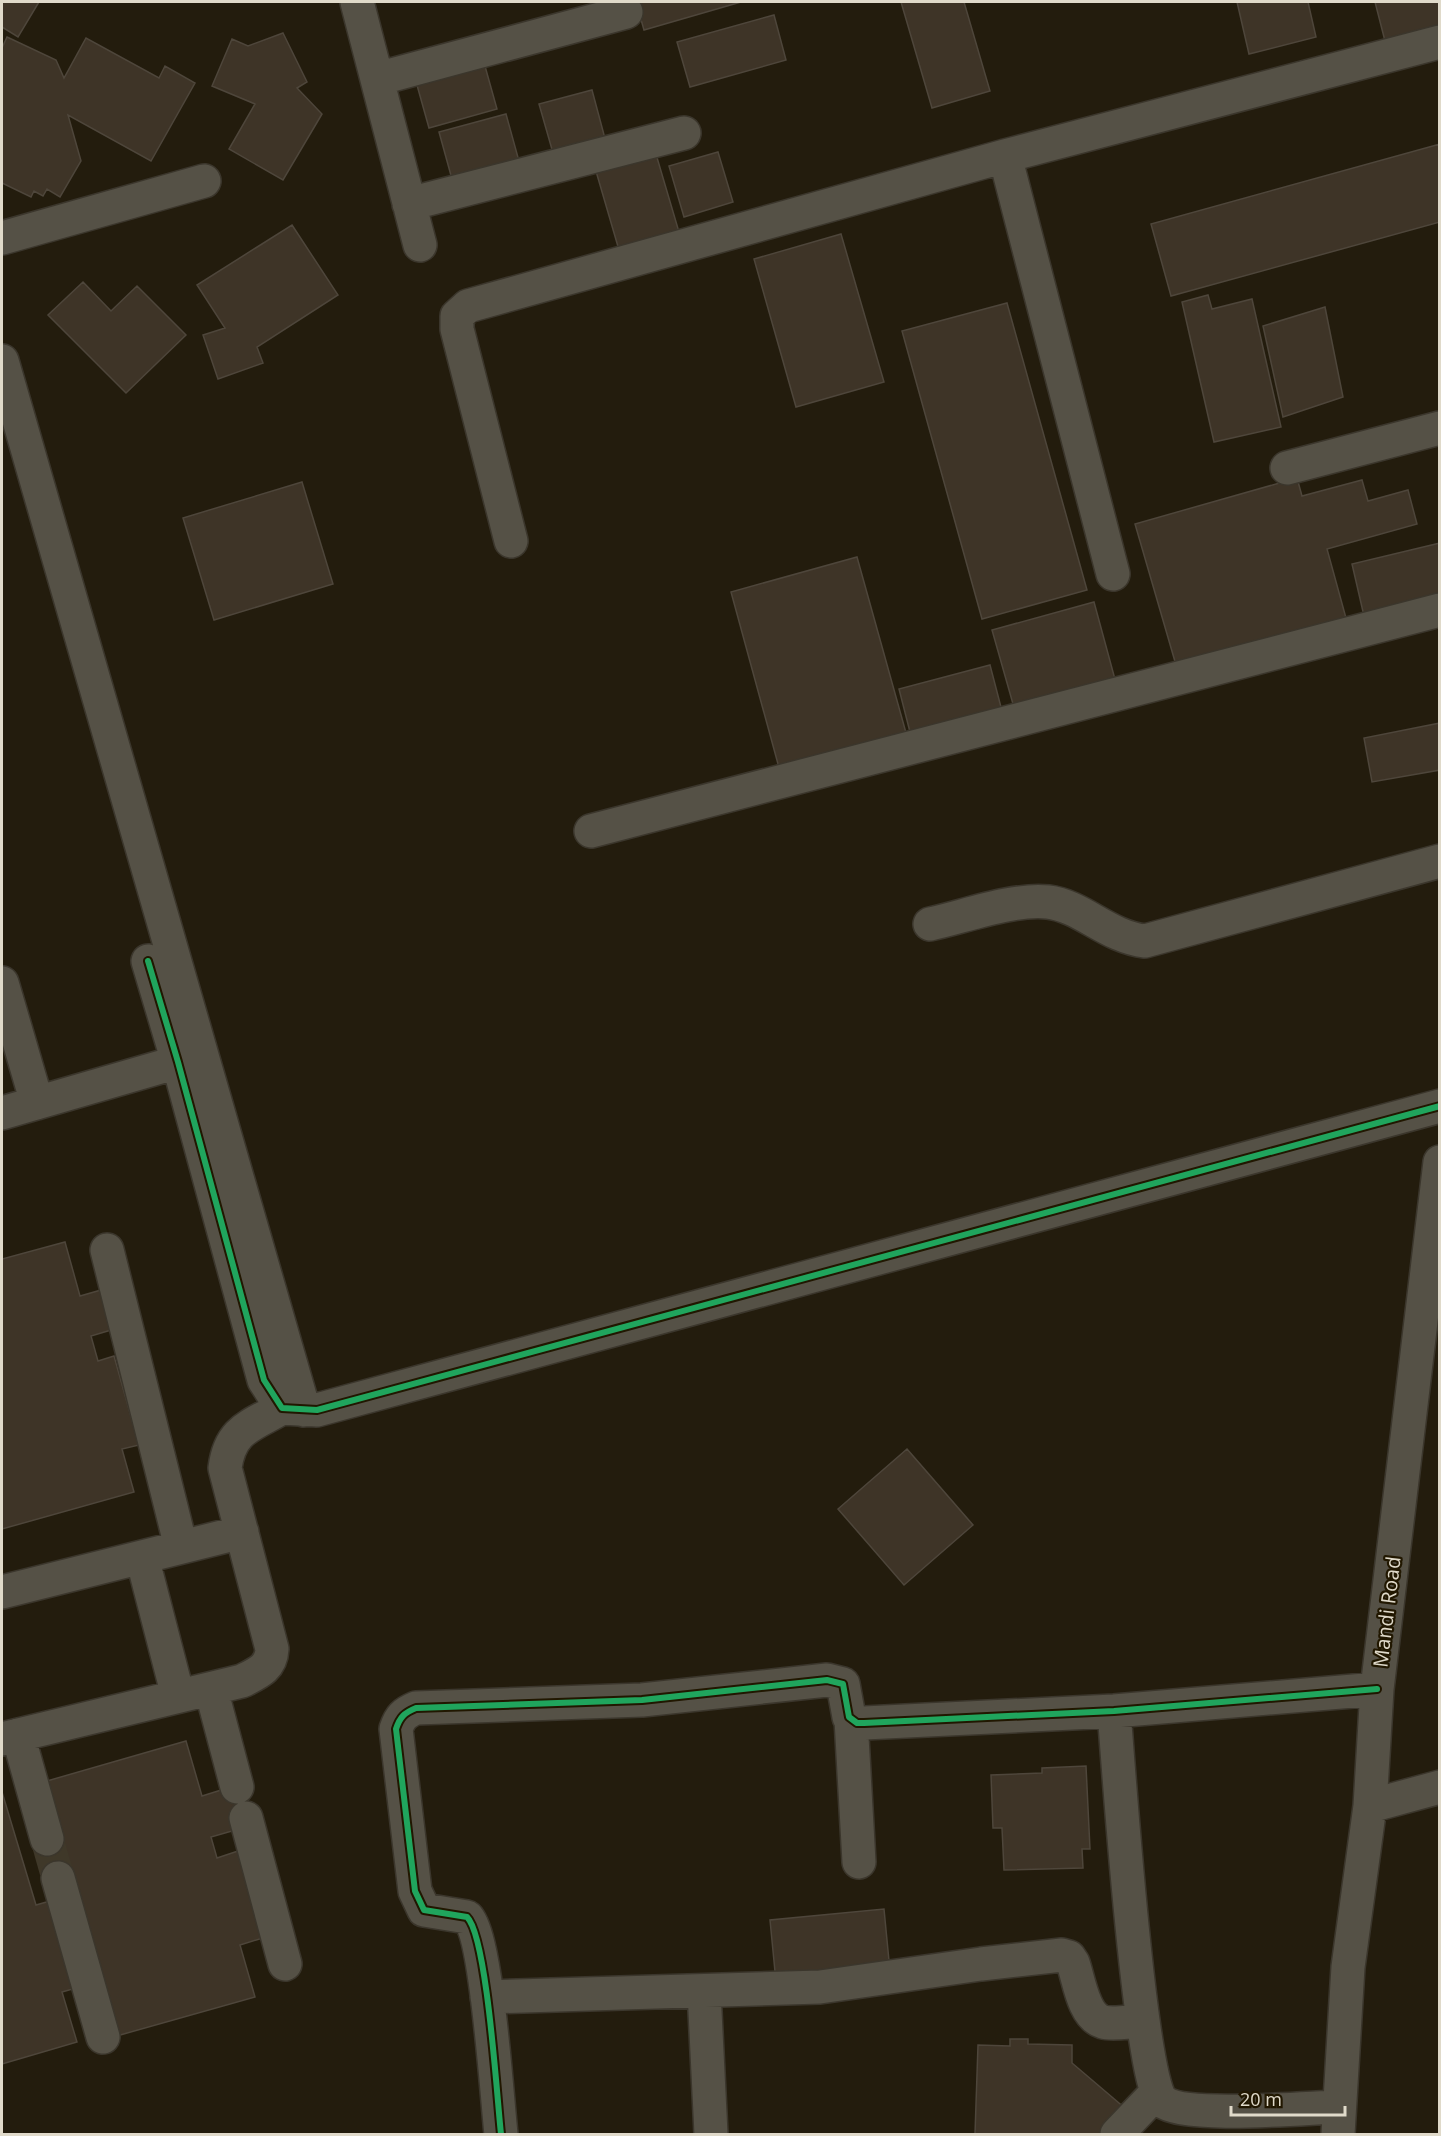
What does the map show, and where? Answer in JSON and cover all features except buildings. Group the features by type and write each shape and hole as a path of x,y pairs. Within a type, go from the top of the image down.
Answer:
{"street":[{"path":"357,2 420,245"},
{"path":"377,79 626,12"},
{"path":"511,541 457,329 457,316 460,310 1005,156 1440,42"},
{"path":"409,204 684,134"},
{"path":"1005,156 1113,574"},
{"path":"2,238 204,181"},
{"path":"2,361 293,1409"},
{"path":"1287,468 1440,428"},
{"path":"591,831 1440,610"},
{"path":"930,924 1019,903 1048,902 1074,911 1126,939 1145,941 1440,861"},
{"path":"148,961 178,1062 264,1380 293,1409"},
{"path":"2,983 37,1103"},
{"path":"2,1113 178,1062"},
{"path":"47,1839 10,1737 242,1681 262,1671 271,1659 272,1649 225,1468 227,1449 238,1434 293,1409 317,1410 1440,1106"},
{"name":"Mandi Road","path":"1337,2121 1348,1967 1371,1806 1377,1689 1440,1162"},
{"path":"107,1250 181,1547"},
{"path":"2,1592 242,1532"},
{"path":"142,1557 178,1696"},
{"path":"501,2134 487,1997 470,1920 462,1915 424,1910 415,1891 396,1729 404,1714 416,1708 642,1700 827,1680 843,1684 847,1713 857,1723 1114,1711 1377,1689"},
{"path":"211,1689 237,1787"},
{"path":"1114,1711 1142,2021 1156,2093 1162,2102 1169,2105 1203,2111 1337,2121"},
{"path":"851,1719 859,1862"},
{"path":"1371,1806 1440,1787"},
{"path":"246,1818 285,1964"},
{"path":"58,1878 104,2037"},
{"path":"487,1997 820,1987 1062,1955 1069,1957 1073,1963 1088,2010 1096,2019 1104,2023 1142,2021"},
{"path":"704,1991 711,2134"},
{"path":"1117,2134 1156,2093"}],"tunnel":[{"path":"47,1839 58,1878"}],"cycle path":[{"path":"148,961 178,1062 264,1380 282,1408 317,1410 1440,1106"},
{"path":"501,2134 485,1985 474,1930 467,1917 424,1910 415,1891 396,1729 403,1716 412,1710 416,1708 642,1700 827,1680 843,1684 849,1717 857,1723 864,1723 1114,1711 1377,1689"}]}
